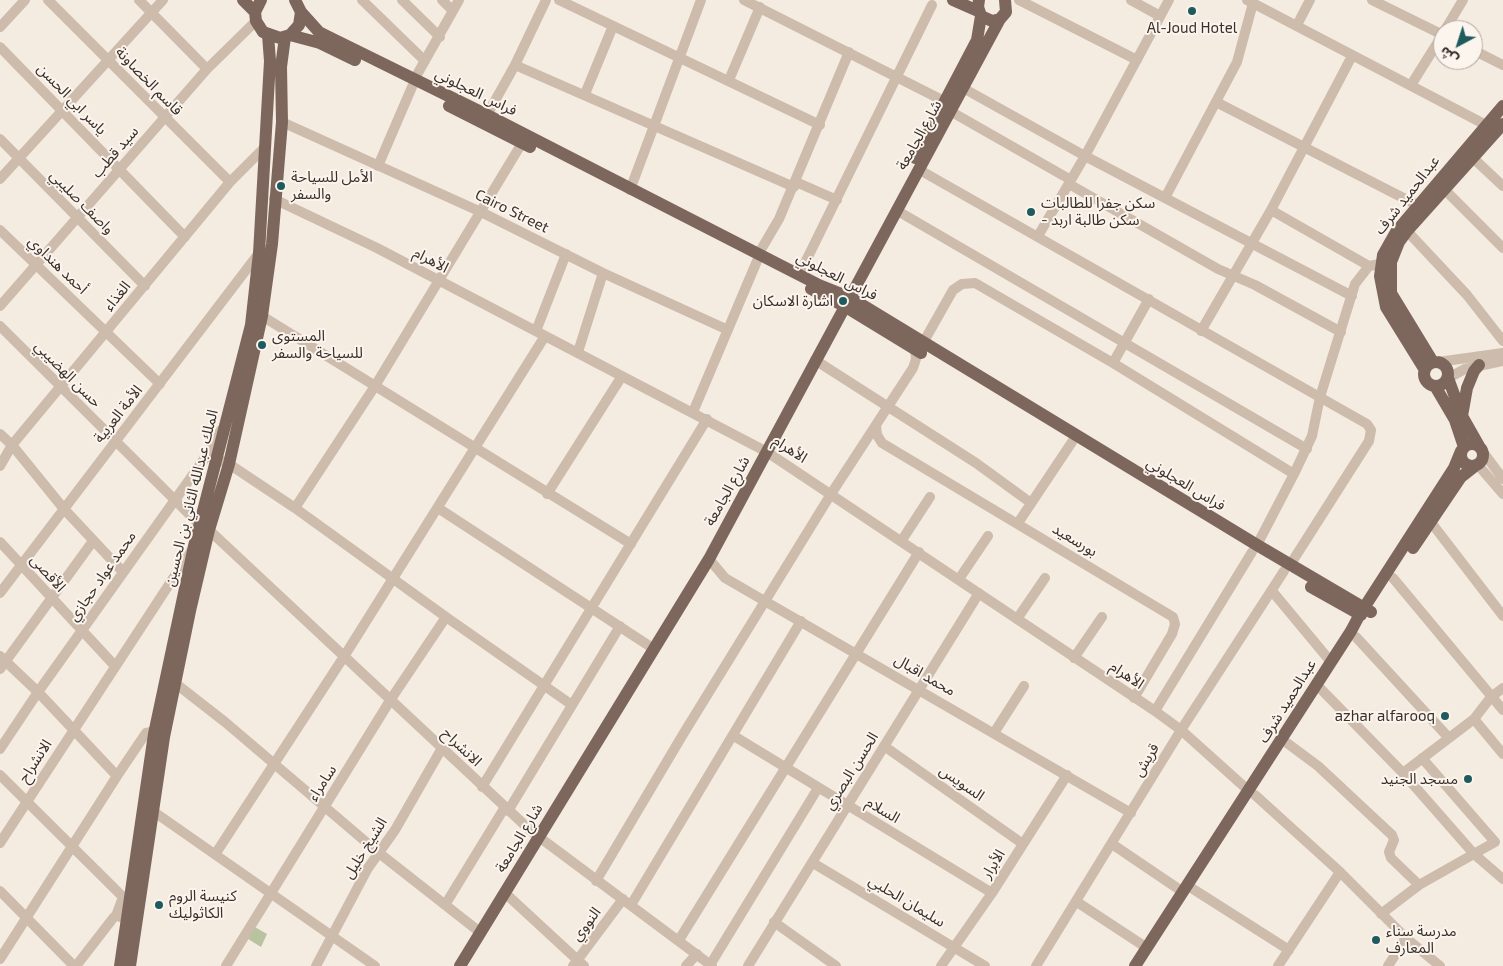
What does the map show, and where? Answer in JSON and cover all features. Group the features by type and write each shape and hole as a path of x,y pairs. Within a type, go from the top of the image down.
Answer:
{"main road":[{"path":"243,0 257,11 268,36"},
{"path":"953,0 980,9 992,21 1000,19"},
{"name":"شارع الجامعة","path":"460,966 709,559 767,452 844,300 947,106 963,88 1000,19 1006,12 1006,1"},
{"name":"الملك عبدالله الثاني بن الحسين","path":"218,459 262,316 272,244 274,199 282,122 281,67 288,36 299,25 298,6"},
{"name":"فراس العجلوني","path":"298,6 315,27 327,36 522,143 844,300 862,316 919,346 1072,442 1365,613"},
{"name":"شارع الجامعة","path":"844,300 918,170 977,40 980,9"},
{"name":"الملك عبدالله الثاني بن الحسين","path":"120,966 121,918 149,807 218,459 251,325 259,253 263,149 270,61 268,36"},
{"name":"فراس العجلوني","path":"268,36 288,36 320,43 488,115 758,257 799,275 844,300 1254,549"},
{"name":"عبدالحميد شرف","path":"1432,365 1420,353 1386,307 1374,265 1417,205 1503,106"},
{"name":"عبدالحميد شرف","path":"1420,353 1391,293 1390,262 1399,242 1407,231 1472,156 1503,124"},
{"path":"833,325 862,316"},
{"path":"1432,365 1447,368 1448,378 1462,416 1481,449 1482,459 1476,466 1468,466 1462,461 1462,449 1454,420 1435,386 1427,382 1432,365"},
{"path":"1462,416 1467,388 1474,371 1480,366"},
{"path":"1435,386 1441,385 1448,378"},
{"path":"1462,449 1470,444 1481,449"},
{"name":"عبدالحميد شرف","path":"1136,966 1252,793 1354,634 1373,593 1454,468 1462,449"},
{"name":"عبدالحميد شرف","path":"1365,613 1393,578 1461,477 1476,466"},
{"name":"الملك عبدالله الثاني بن الحسين","path":"130,966 149,807 154,734 194,546 205,528"},
{"path":"1354,634 1344,601 1373,593"},
{"name":"عبدالحميد شرف","path":"1252,793 1287,743 1331,662 1354,634"},
{"name":"عبدالحميد شرف","path":"1143,966 1188,890"}],"street":[{"path":"0,27 25,0"},
{"name":"قاسم الخصاونة","path":"48,0 230,182"},
{"path":"139,0 208,69"},
{"path":"0,179 163,0"},
{"path":"362,0 425,61"},
{"path":"402,0 440,37"},
{"path":"442,0 453,11"},
{"path":"378,166 413,84 459,0"},
{"path":"488,115 546,0"},
{"path":"559,0 820,125"},
{"path":"630,190 656,125 701,0"},
{"path":"744,0 898,77 1070,182 1218,269 1234,275 1341,332"},
{"path":"1019,0 1137,60"},
{"path":"1131,0 1160,16"},
{"path":"1038,236 1085,156 1169,0"},
{"path":"1297,24 1310,0"},
{"path":"1372,0 1433,28"},
{"path":"1451,20 1463,0"},
{"path":"1166,196 1237,62 1250,2 1297,24 1352,56 1486,125"},
{"path":"799,275 932,5"},
{"path":"729,80 760,7"},
{"name":"سيد قطب","path":"0,306 257,11"},
{"path":"585,94 613,26"},
{"name":"ياسر ابي الحسن","path":"0,47 185,237"},
{"path":"1411,85 1433,49"},
{"path":"693,412 758,257 779,219 795,184 848,52"},
{"path":"1483,55 1503,65"},
{"path":"1201,331 1271,210 1352,56"},
{"path":"515,64 836,200"},
{"path":"963,88 1085,156 1166,196 1352,296"},
{"path":"1216,102 1417,205"},
{"name":"Cairo Street","path":"282,122 481,212 603,273 728,330"},
{"name":"واصف صليبي","path":"0,139 145,286"},
{"path":"295,508 375,386 522,143"},
{"name":"الغذاء","path":"0,466 12,445 230,182 263,149"},
{"path":"1472,156 1503,186"},
{"path":"918,170 1038,236 1201,331 1320,397"},
{"path":"1444,189 1503,248"},
{"name":"الأهرام","path":"274,199 377,248 707,419 767,452 902,540 1181,730 1340,872 1406,938 1440,966"},
{"path":"896,210 1307,449"},
{"path":"1155,711 1254,549 1307,449 1312,436 1320,397 1352,296 1359,277 1374,265 1271,210"},
{"name":"أحمد هنداوي","path":"0,230 160,384"},
{"path":"1407,231 1467,295 1503,341"},
{"name":"الأمة العربية","path":"0,593 259,253"},
{"path":"216,853 273,763 345,656 475,448 541,334 566,254"},
{"path":"578,352 603,273"},
{"path":"596,882 682,736 831,494 913,368 919,346 953,290 962,284 975,283 1114,362 1294,474"},
{"path":"1114,362 1149,299"},
{"path":"262,316 547,494 631,544"},
{"name":"حسن الهضيبي","path":"0,326 114,442 205,528"},
{"path":"1432,365 1503,353"},
{"path":"815,360 976,463 1031,503"},
{"path":"1448,378 1480,366 1503,361"},
{"path":"547,494 622,376"},
{"name":"قريش","path":"1036,966 1181,730 1364,449 1371,430 1367,424 1320,397"},
{"path":"482,787 707,419"},
{"path":"859,449 868,444 882,443 877,435 876,425"},
{"path":"0,434 12,445 64,509 123,572"},
{"path":"1018,523 1072,442"},
{"name":"بورسعيد","path":"882,443 1173,617 1175,624 1172,634 1134,698"},
{"path":"1481,449 1503,478"},
{"path":"218,459 295,508 572,705"},
{"name":"محمد عواد حجازي","path":"0,749 38,692 174,500 218,459"},
{"path":"1476,466 1503,494"},
{"path":"902,540 930,497"},
{"path":"438,508 654,649"},
{"path":"1430,521 1503,616"},
{"name":"الانشراح","path":"205,528 345,656 538,838 711,965"},
{"path":"959,579 988,536"},
{"path":"93,541 52,600 2,662 38,692 117,776"},
{"name":"الأقصى","path":"0,542 115,666"},
{"name":"الانشراح","path":"0,843 194,546"},
{"path":"679,940 787,769 918,552"},
{"name":"محمد اقبال","path":"709,559 720,575 1131,813"},
{"path":"1017,619 1045,578"},
{"path":"1393,578 1503,710"},
{"path":"1272,591 1331,662"},
{"name":"الحسن البصري","path":"748,966 979,593"},
{"name":"سامراء","path":"226,966 391,699 446,617"},
{"path":"1074,658 1102,617"},
{"name":"النووي","path":"578,964 627,902 734,736 801,621"},
{"path":"445,905 620,626"},
{"path":"1354,634 1448,737"},
{"path":"175,683 379,853 481,933"},
{"path":"994,733 1024,686"},
{"path":"1319,686 1403,773 1474,854 1503,879"},
{"path":"1403,773 1474,719 1491,697 1503,688"},
{"path":"1474,719 1503,754"},
{"path":"0,960 146,733 151,732 154,734"},
{"name":"السلام","path":"734,736 992,893"},
{"path":"1287,743 1318,766 1392,834 1394,840 1389,852 1391,858 1418,885"},
{"name":"السويس","path":"884,746 1023,844"},
{"name":"الشيخ خليل","path":"316,966 364,876 395,830 442,748"},
{"path":"1381,914 1418,885 1492,846 1494,840 1422,758"},
{"path":"0,775 26,803 127,898"},
{"name":"الأبرار","path":"941,966 992,893 1067,775"},
{"path":"711,965 818,788"},
{"path":"149,807 375,966"},
{"path":"1112,844 1289,950"},
{"name":"سليمان الحلبي","path":"812,863 985,966"},
{"path":"1278,966 1340,872"},
{"path":"0,891 75,966 121,918"},
{"path":"505,893 578,964"},
{"path":"1077,902 1147,948"},
{"path":"774,922 836,966"},
{"path":"1388,966 1406,938"},
{"path":"686,966 697,954"}],"green space":[{"path":"253,926 267,934 261,947 245,937"}],"place":[{"name":"Al-Joud Hotel","path":"1192,11"},
{"name":"الأمل للسياحة والسفر","path":"281,186"},
{"name":"سكن جفرا للطالبات - سكن طالبة اربد","path":"1031,212"},
{"name":"اشارة الاسكان","path":"843,301"},
{"name":"المستوى للسياحة والسفر","path":"262,345"},
{"name":"azhar alfarooq","path":"1445,716"},
{"name":"مسجد الجنيد","path":"1468,779"},
{"name":"كنيسة الروم الكاثوليك","path":"159,905"},
{"name":"مدرسة سناء المعارف","path":"1376,940"}]}
